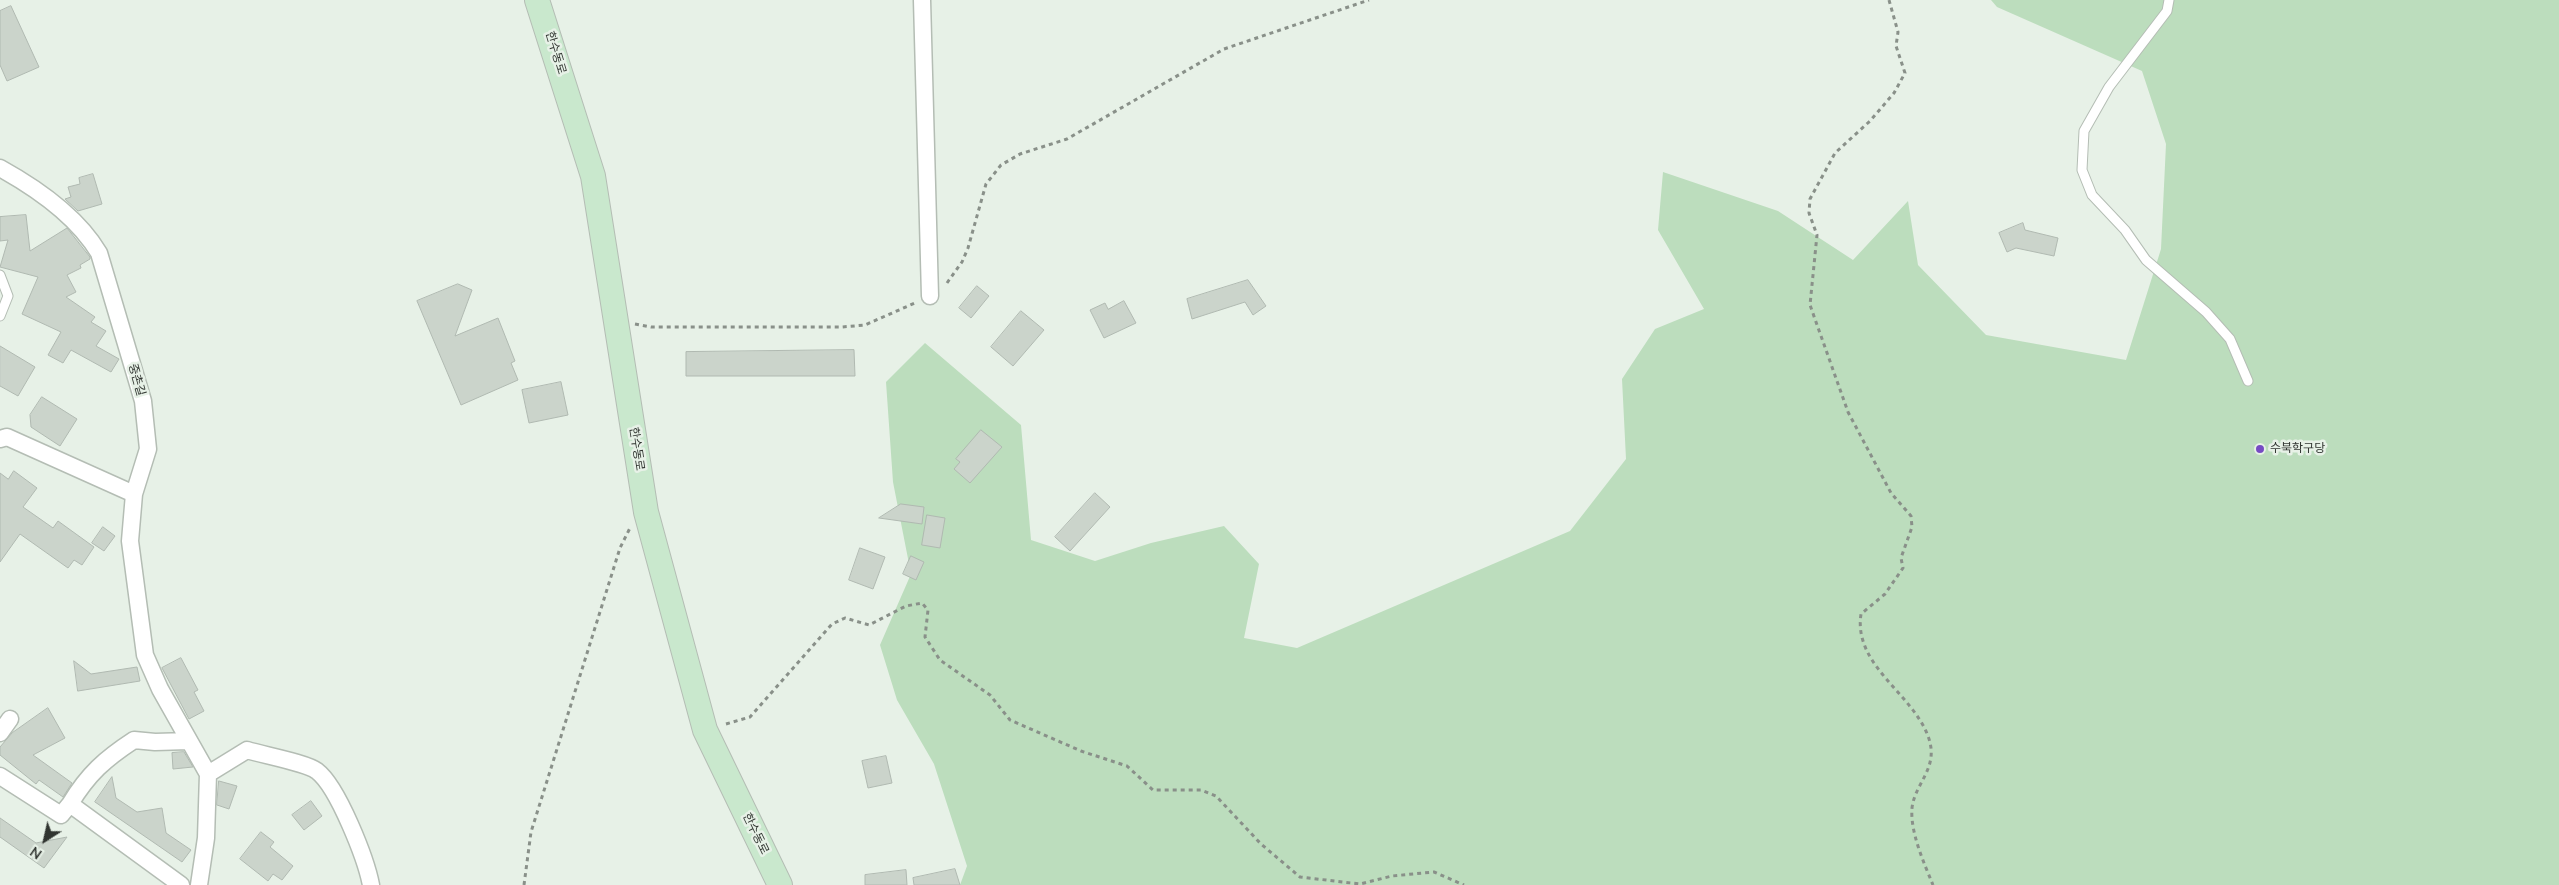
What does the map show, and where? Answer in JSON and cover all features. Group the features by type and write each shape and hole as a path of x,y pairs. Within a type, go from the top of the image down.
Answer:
{"street":[{"name":"한수동로","path":"537,0 593,176 644,498 704,728 780,885"},
{"path":"922,0 930,296"},
{"name":"중촌길","path":"0,168 33,186 88,236 99,254 143,401 148,448 134,494 130,541 145,655 160,689 208,774"},
{"path":"0,439 7,437 134,494"},
{"path":"0,733 10,719"},
{"path":"0,776 61,815 85,780 101,763 134,740 155,742 190,741"},
{"path":"199,885 206,838 208,774 247,750 317,770 332,792 353,831 371,885"},
{"path":"70,804 181,885"}],"lane":[{"path":"2169,0 2167,12 2109,87 2084,131 2082,170 2092,195 2125,230 2146,260 2206,312 2230,339 2248,381"},
{"path":"0,275 8,296 0,316"}],"path":[{"path":"616,320 651,327 842,327 865,325 930,296 949,281 962,262 986,184 1001,165 1020,154 1067,139 1224,49 1369,0"},
{"path":"1889,0 1898,32 1896,46 1905,73 1894,93 1870,121 1834,153 1810,200 1809,213 1817,235 1810,305 1848,412 1891,493 1911,516 1912,527 1901,558 1903,568 1885,594 1861,614 1859,626 1872,662 1906,701 1928,736 1932,759 1912,808 1918,845 1933,885"},
{"path":"524,885 531,832 566,728 596,622 620,548 644,498"},
{"path":"704,728 750,718 832,624 845,618 869,625 906,606 922,603 928,610 925,637 940,660 990,695 1010,720 1081,751 1127,766 1153,790 1201,790 1216,796 1261,844 1300,877 1360,884 1392,876 1434,872 1464,885"}],"green space":[{"path":"1991,0 2559,0 2559,885 960,885 967,866 934,764 897,700 880,645 911,574 893,482 886,382 925,343 1021,425 1031,540 1095,561 1151,543 1224,526 1259,564 1244,638 1297,648 1570,531 1626,459 1622,379 1655,329 1704,309 1658,230 1663,172 1778,211 1853,260 1908,201 1918,265 1986,335 2126,360 2161,249 2166,144 2142,71 1997,7"}],"building":[{"path":"11,6 39,67 7,81 0,65 0,11"},
{"path":"93,174 102,204 78,211 65,199 71,197 68,187 80,184 79,178"},
{"path":"26,215 30,251 67,228 90,257 90,259 80,265 81,268 67,275 76,292 66,297 95,317 91,322 106,331 96,346 119,359 111,372 71,350 63,363 48,355 61,332 22,314 38,277 0,267 8,240 0,241 0,217"},
{"path":"2023,223 2025,230 2058,238 2054,256 2016,248 2007,252 1999,233"},
{"path":"1248,280 1266,306 1253,315 1245,302 1192,319 1187,299"},
{"path":"458,284 472,290 455,336 498,318 515,361 511,363 518,380 461,405 417,301"},
{"path":"977,286 989,296 971,318 959,308"},
{"path":"1124,301 1136,323 1104,338 1090,310 1105,303 1108,309"},
{"path":"1021,311 1044,330 1013,366 991,347"},
{"path":"0,346 35,367 18,396 0,386"},
{"path":"854,350 855,376 686,376 686,352"},
{"path":"561,382 568,415 529,423 522,390"},
{"path":"42,397 77,419 60,446 31,427 30,415"},
{"path":"981,430 1002,447 970,483 954,469 960,462 956,459"},
{"path":"14,471 37,488 23,507 53,528 58,521 94,547 82,565 74,560 68,568 20,534 0,562 0,473 8,479"},
{"path":"1095,493 1110,507 1070,551 1055,537"},
{"path":"901,504 924,507 922,524 879,518"},
{"path":"927,515 945,518 940,548 922,545"},
{"path":"103,527 115,536 104,551 92,543"},
{"path":"860,548 885,557 873,589 849,580"},
{"path":"911,556 924,562 916,580 903,574"},
{"path":"181,658 198,690 194,692 204,711 189,719 162,668"},
{"path":"74,661 91,674 137,667 140,681 78,691"},
{"path":"48,708 65,738 33,755 72,783 63,797 39,780 36,784 0,755 0,747 12,733"},
{"path":"184,752 193,767 173,769 172,753"},
{"path":"886,756 892,783 868,788 862,761"},
{"path":"112,777 116,798 137,812 162,808 166,833 191,850 182,862 95,802"},
{"path":"219,781 237,786 229,809 217,805"},
{"path":"311,801 322,816 304,830 292,815"},
{"path":"0,818 36,843 67,837 44,868 0,837"},
{"path":"261,832 274,842 270,847 293,866 282,880 273,874 268,881 240,859"},
{"path":"955,869 960,885 914,885 913,878"},
{"path":"906,870 907,885 865,885 865,875"}],"place":[{"name":"수북학구당","path":"2260,449"}]}
